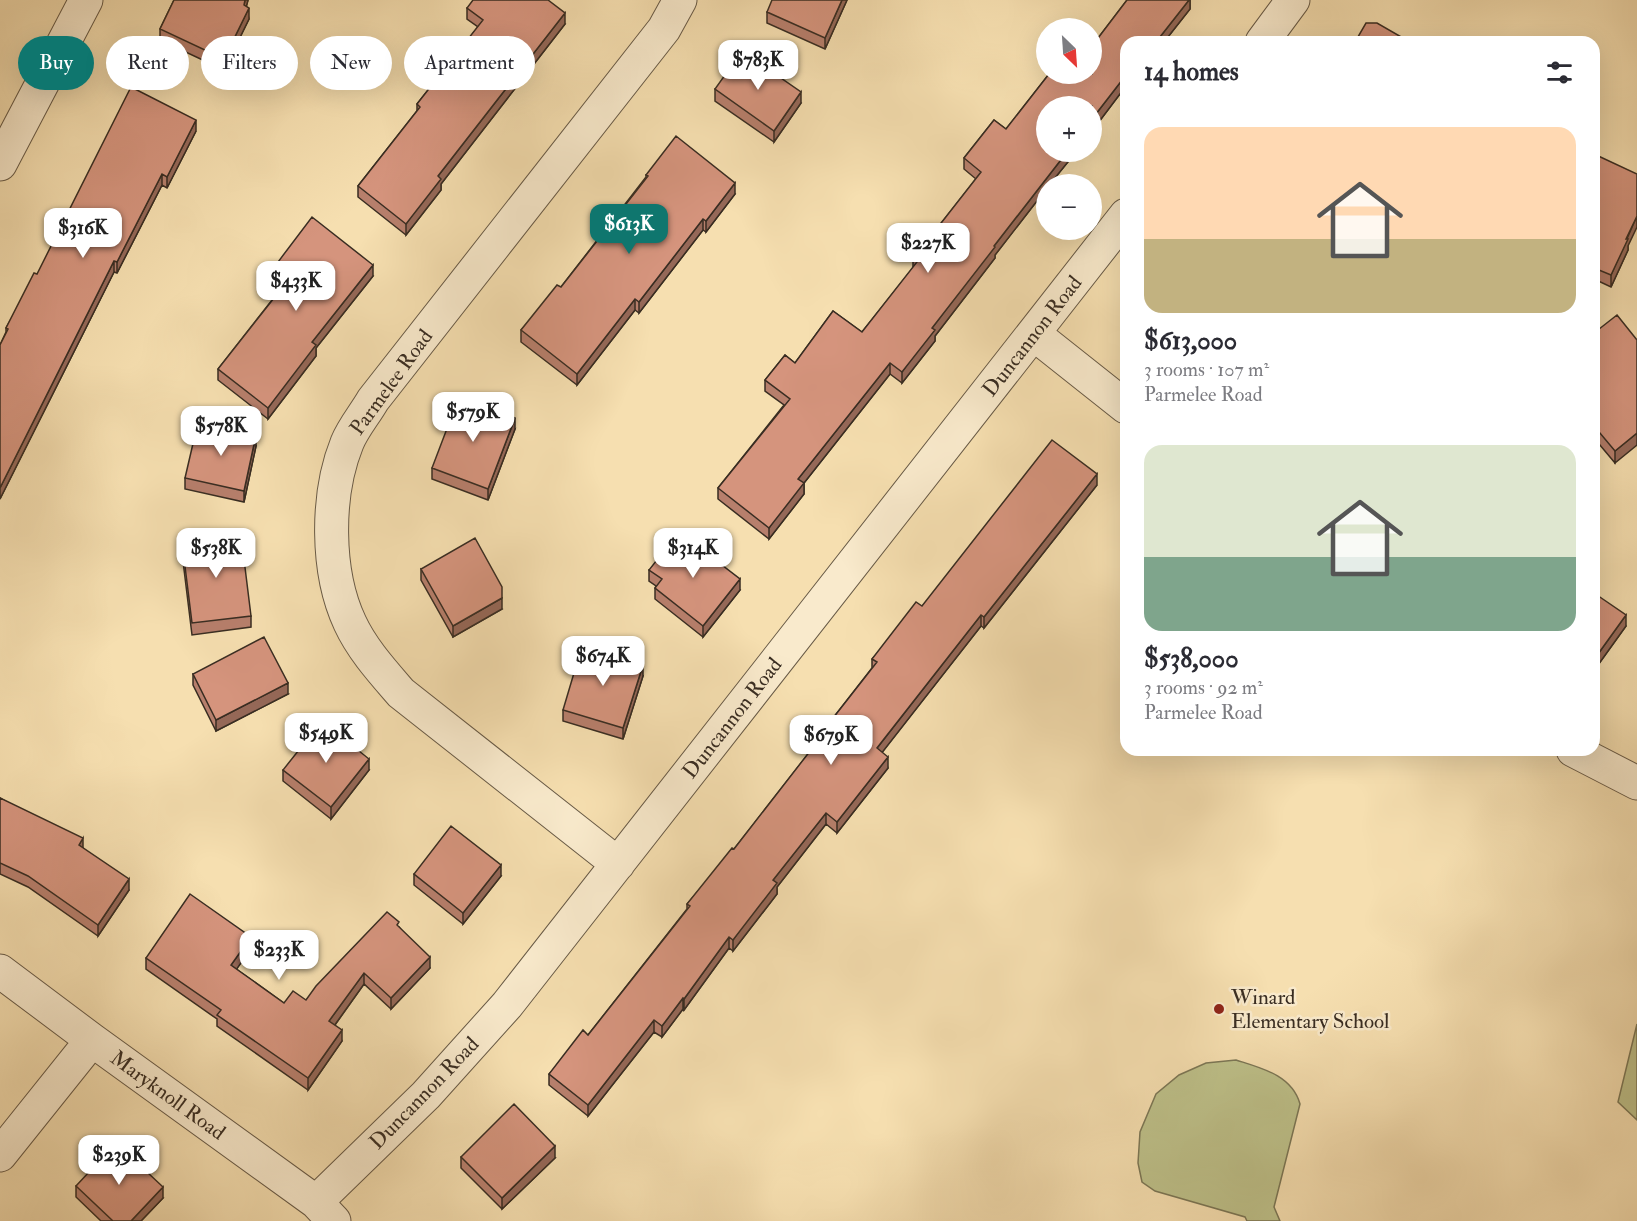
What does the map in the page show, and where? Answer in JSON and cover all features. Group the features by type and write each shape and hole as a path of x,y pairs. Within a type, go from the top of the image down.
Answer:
{"street":[{"path":"0,164 86,0"},
{"name":"Parmelee Road","path":"618,864 401,693 374,662 350,624 337,589 332,547 333,509 338,472 347,442 373,400 664,29 680,0"},
{"path":"1266,36 1293,0"},
{"name":"Duncannon Road","path":"325,1211 507,1005 1120,223"},
{"path":"1034,334 1120,402"},
{"path":"1585,756 1637,783"},
{"name":"Maryknoll Road","path":"0,971 325,1211"},
{"path":"0,1155 92,1040"}],"green space":[{"path":"1637,1024 1637,1120 1618,1102"},
{"path":"1236,1060 1283,1079 1296,1094 1300,1104 1274,1207 1280,1221 1247,1221 1245,1217 1155,1191 1142,1182 1138,1163 1140,1132 1156,1094 1179,1075 1206,1063"}],"building":[{"path":"174,0 245,0 244,5 249,8 235,36 201,36 201,48 189,43 189,36 175,36 160,29"},
{"path":"473,0 548,0 565,13 535,52 535,36 470,36 483,20 467,8"},
{"path":"772,0 842,0 825,38 767,12"},
{"path":"1127,0 1189,0 1161,36 1120,36 1120,83 1102,106 1102,96 1036,96 1036,162 1059,162 1050,174 1036,174 1036,192 932,328 935,330 902,372 890,363 798,479 804,483 769,528 718,488 790,399 765,380 785,355 795,363 833,311 862,332 917,262 913,259 981,172 964,158 994,120 1006,129 1041,84 1102,84 1102,33"},
{"path":"1366,23 1377,23 1400,36 1358,36"},
{"path":"742,51 801,92 774,131 715,89"},
{"path":"129,90 137,90 196,120 167,177 162,174 117,262 114,261 0,488 0,345 8,329 6,328 34,273 37,274"},
{"path":"428,90 505,90 438,176 441,179 406,224 358,186 420,107 417,104"},
{"path":"676,136 735,183 706,221 703,219 639,302 635,299 577,374 521,330 557,285 561,287 648,176 646,175"},
{"path":"1600,157 1637,174 1637,216 1611,275 1600,270"},
{"path":"312,217 373,265 312,342 316,345 268,408 218,369 293,274 278,262"},
{"path":"1617,315 1637,340 1637,433 1615,451 1600,433 1600,328"},
{"path":"459,397 515,418 488,489 432,468"},
{"path":"198,422 256,435 244,491 185,478"},
{"path":"1052,440 1097,474 984,617 981,615 877,748 888,757 837,822 826,813 773,880 777,883 733,940 729,937 662,1026 654,1020 588,1105 549,1074 583,1030 588,1035 690,906 687,904 732,848 734,849 821,737 819,736 877,662 872,659 916,602 922,606"},
{"path":"679,532 740,579 703,626 655,588 662,579 649,570"},
{"path":"241,535 251,616 192,623 182,542"},
{"path":"475,538 502,587 502,598 453,626 421,569"},
{"path":"1600,597 1626,615 1600,651"},
{"path":"264,637 288,683 216,720 193,674"},
{"path":"582,646 643,665 623,728 563,710"},
{"path":"322,721 369,759 331,807 283,770"},
{"path":"0,798 83,838 79,845 129,879 98,925 28,876 0,863"},
{"path":"451,826 501,865 463,913 414,874"},
{"path":"190,894 251,937 231,965 284,1003 293,991 306,1000 316,986 387,912 430,957 391,998 364,973 329,1021 342,1030 308,1078 217,1015 221,1010 146,958"},
{"path":"514,1104 555,1146 502,1198 461,1157"},
{"path":"116,1143 163,1187 131,1221 113,1221 76,1186"}],"place":[{"name":"Winard Elementary School","path":"1219,1009"}]}
